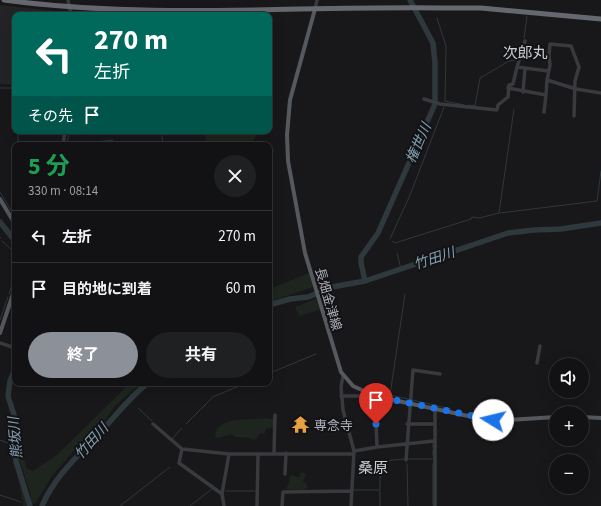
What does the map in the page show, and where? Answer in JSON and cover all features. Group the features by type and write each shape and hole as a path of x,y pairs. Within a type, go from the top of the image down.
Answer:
{"highway":[{"path":"4,0 70,7 172,12 424,7 481,8 601,19"}],"main road":[{"name":"長畑金津線","path":"314,9 290,100 287,136 288,161 297,218 305,253 312,270 337,363 343,376 359,389 375,396 435,409 493,420 549,416"},
{"path":"0,199 12,219"},
{"path":"0,333 12,297"},
{"path":"589,417 601,418"}],"street":[{"path":"68,0 71,12"},
{"path":"314,9 317,0"},
{"path":"424,99 447,105 497,110 498,105 508,97 508,88 509,85 513,84 525,41"},
{"path":"544,112 548,71 550,65 548,55 550,44 571,46 579,67 575,81 576,89 574,116"},
{"path":"517,67 548,71"},
{"path":"523,92 526,68"},
{"path":"547,80 576,89 601,93"},
{"path":"508,88 523,92 546,95"},
{"path":"0,343 12,347"},
{"path":"537,363 540,346"},
{"path":"406,460 409,403 413,370 440,374"},
{"path":"343,376 341,396 353,453 352,506"},
{"path":"341,396 375,396 377,447"},
{"path":"435,409 435,506"},
{"path":"274,415 274,453"},
{"path":"153,424 182,449 229,454 258,455 274,453 353,453 377,447 434,441"},
{"path":"408,424 434,424"},
{"path":"182,449 179,463 222,494"},
{"path":"285,474 286,453"},
{"path":"224,506 222,494 229,454"},
{"path":"257,506 258,455"},
{"path":"282,506 283,492 352,491"}],"shaded area":[{"path":"0,5 63,12 12,12 12,85 0,84"},
{"path":"203,134 257,134 253,142 205,142 206,137"},
{"path":"309,273 313,287 272,301 272,288"},
{"path":"316,299 320,310 299,316 295,307"},
{"path":"127,386 138,386 115,406 105,420 78,446 52,476 35,504 31,503 31,495 18,456 16,427 18,420 26,468 33,471 58,454"},
{"path":"265,418 273,419 274,427 266,429 264,435 261,433 254,441 250,438 235,437 232,434 219,438 215,437 217,430 221,425 227,422 234,420"},
{"path":"12,445 29,506 23,506 20,486 13,463"},
{"path":"301,472 306,474 303,481 307,485 307,488 303,490 286,489 290,476 293,475 299,478"}],"waterway":[{"name":"権世川","path":"365,281 361,257 378,233 435,104 435,63 433,43 410,0"},
{"path":"524,38 527,16"},
{"path":"437,18 446,46 445,101 464,105"},
{"path":"469,105 475,106 480,78 509,61 517,60 523,43"},
{"path":"0,88 12,88"},
{"path":"390,239 410,195 444,107"},
{"path":"392,241 395,243 471,219 472,217 479,218 499,213 514,109"},
{"path":"18,134 18,142"},
{"path":"67,142 69,134"},
{"path":"162,136 163,142"},
{"path":"96,142 113,140"},
{"path":"500,213 597,201 601,171"},
{"path":"0,192 12,212"},
{"name":"熊坂川","path":"0,222 12,237"},
{"name":"竹田川","path":"272,304 290,299 308,297 332,287 365,281 508,233 561,229 601,223"},
{"path":"2,241 12,250"},
{"path":"397,253 401,269"},
{"path":"9,294 12,284"},
{"path":"405,294 390,395 408,399"},
{"path":"0,320 8,297"},
{"path":"272,372 316,354"},
{"name":"熊坂川","path":"12,376 8,396 14,415 14,447 16,461 30,506"},
{"name":"竹田川","path":"42,506 54,484 70,464 144,386"},
{"path":"186,424 213,397 239,386"},
{"path":"412,400 434,405"},
{"path":"437,406 451,409"},
{"path":"138,408 152,421"},
{"path":"172,439 182,428"},
{"path":"0,440 10,444"},
{"path":"433,450 433,456"},
{"path":"353,490 380,490 380,478 384,461 404,459"},
{"path":"407,459 433,459"},
{"path":"407,464 408,506"},
{"path":"433,464 433,505"},
{"path":"120,506 170,467"},
{"path":"190,506 212,489"},
{"path":"226,491 255,491"},
{"path":"380,491 380,506"},
{"path":"0,495 21,502"}],"place":[{"name":"専念寺","path":"301,425"}],"district":[{"name":"次郎丸","path":"525,53"},
{"name":"桑原","path":"373,468"}],"route":[{"path":"376,424 375,396 482,419 493,420"}]}
